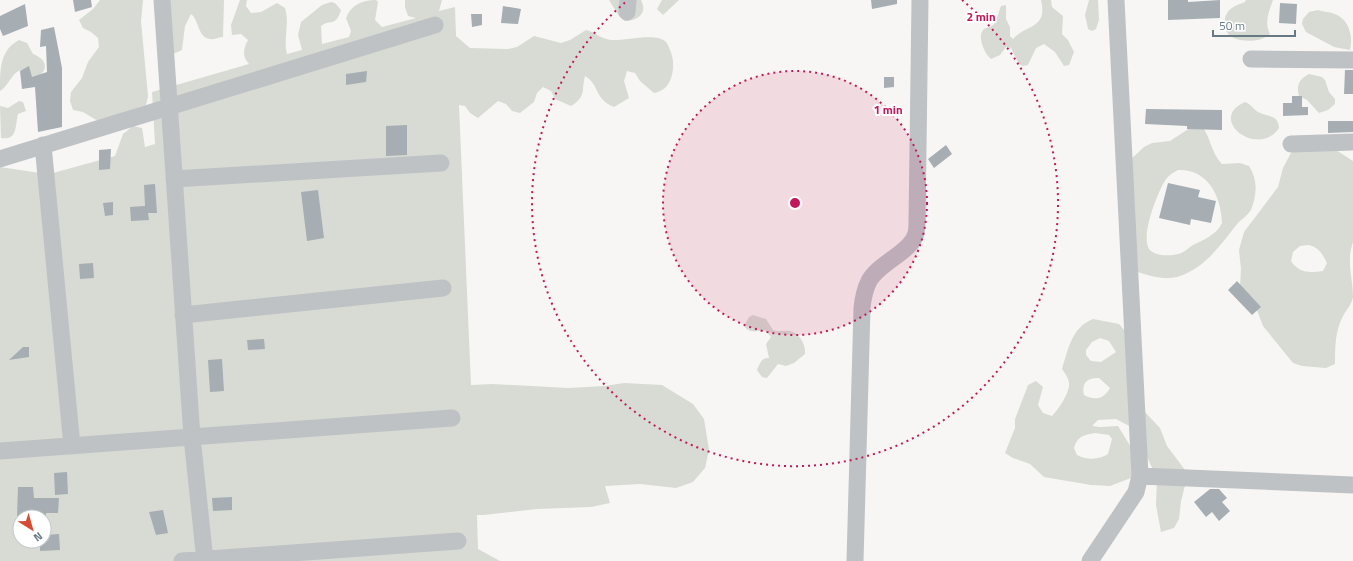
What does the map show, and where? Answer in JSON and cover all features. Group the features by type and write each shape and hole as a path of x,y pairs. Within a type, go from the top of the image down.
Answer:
{"street":[{"path":"162,0 192,437 205,560"},
{"path":"855,561 862,308 864,292 870,280 878,270 907,246 915,236 917,223 920,0"},
{"path":"1090,561 1136,492 1140,476 1116,0"},
{"path":"0,159 435,25"},
{"path":"1251,59 1353,60"},
{"path":"1291,144 1353,142"},
{"path":"43,146 72,446"},
{"path":"174,179 441,163"},
{"path":"183,314 444,288"},
{"path":"0,451 452,418"},
{"path":"1140,476 1353,485"},
{"path":"182,561 458,542"}],"shaded area":[{"path":"100,0 143,0 141,21 148,96 146,105 98,121 83,112 73,110 70,101 71,92 82,78 88,62 99,47 98,38 83,28 79,20 93,9"},
{"path":"169,0 224,0 223,37 212,39 203,36 196,20 191,14 185,26 182,50 173,54"},
{"path":"240,0 247,0 246,6 251,13 261,12 277,3 285,8 287,25 287,54 302,50 298,35 301,22 322,5 331,2 335,3 341,10 335,21 321,26 322,44 349,37 351,31 346,18 348,13 354,7 362,2 376,0 378,2 375,20 382,27 416,18 408,16 405,7 405,0 442,0 439,11 455,7 456,36 470,48 508,49 517,47 534,36 561,43 570,40 586,30 611,40 648,37 662,39 666,42 671,53 673,64 672,75 667,86 663,90 654,93 640,81 635,73 627,71 624,81 629,98 614,107 603,100 590,80 585,76 581,96 571,106 555,99 551,91 543,87 537,93 534,102 520,113 512,111 506,104 498,101 478,118 470,113 465,106 459,105 471,385 492,384 568,388 605,386 624,383 662,385 693,404 704,419 709,450 705,468 693,482 676,488 640,484 605,486 610,503 591,507 537,509 477,515 478,549 500,561 0,561 0,167 40,173 42,176 115,156 123,134 133,126 142,128 145,147 155,144 152,92 249,64 244,56 245,47 248,40 241,34 232,35 231,25"},
{"path":"609,0 641,0 643,9 638,18 625,21 619,16"},
{"path":"662,0 679,0 663,15 657,9"},
{"path":"1041,0 1051,0 1052,7 1063,16 1062,34 1068,40 1074,52 1069,65 1064,66 1055,52 1044,44 1036,48 1028,65 1023,66 1019,64 1011,48 1006,47 1000,55 991,59 982,46 981,33 984,29 994,24 1001,6 1006,5 1006,19 1010,27 1010,36 1013,39 1039,21 1042,16"},
{"path":"1089,0 1098,0 1099,20 1096,29 1092,31 1088,29 1085,15"},
{"path":"1246,0 1273,0 1267,21 1270,34 1262,39 1246,41 1236,39 1228,34 1225,27 1225,17 1229,10 1245,2"},
{"path":"1318,10 1337,15 1343,19 1350,31 1350,50 1334,47 1306,32 1302,24 1303,19 1309,12"},
{"path":"19,40 27,43 33,54 44,62 44,70 39,76 32,77 21,70 12,77 6,86 0,91 2,61 8,49"},
{"path":"1309,74 1322,77 1325,80 1329,92 1335,99 1335,104 1328,110 1319,113 1307,100 1299,96 1299,83"},
{"path":"19,101 23,102 26,111 18,114 13,135 6,138 1,138 0,106 8,108"},
{"path":"1245,102 1261,114 1277,120 1279,128 1270,136 1259,139 1249,138 1240,133 1233,126 1231,118 1234,109"},
{"path":"1201,125 1207,135 1215,155 1222,164 1240,163 1249,166 1254,177 1256,188 1251,210 1238,223 1212,255 1196,268 1187,273 1177,277 1162,278 1138,272 1130,160 1144,147 1152,143 1170,141 1193,126","holes":["1178,170 1188,171 1205,179 1211,186 1219,203 1222,223 1214,233 1182,253 1175,255 1160,255 1154,253 1148,245 1147,237 1151,215 1158,194 1166,179 1170,175"]},
{"path":"1307,142 1325,143 1353,161 1353,242 1350,263 1353,297 1338,327 1335,345 1335,364 1326,368 1302,366 1293,363 1263,326 1253,300 1240,287 1241,269 1239,250 1244,232 1278,187 1283,168 1291,153","holes":["1309,245 1320,251 1327,263 1323,271 1313,272 1301,270 1291,261 1293,252 1300,246"]},
{"path":"753,315 766,319 773,330 790,331 796,334 803,343 805,354 794,363 786,366 778,364 767,378 762,377 757,370 762,360 769,358 766,344 771,337 765,330 751,331 746,329 744,326 749,317"},
{"path":"1093,319 1119,324 1131,338 1142,409 1160,428 1167,446 1188,474 1181,501 1179,519 1174,528 1161,532 1156,505 1157,478 1133,428 1116,419 1098,420 1092,426 1118,426 1137,457 1136,476 1110,486 1091,485 1044,477 1030,464 1013,458 1005,453 1015,428 1015,419 1028,385 1036,381 1043,387 1038,405 1043,413 1052,416 1067,394 1069,386 1068,379 1062,369 1066,354 1076,333 1080,327","holes":["1100,338 1109,341 1116,352 1101,362 1091,361 1086,355 1086,350 1092,342","1099,378 1110,388 1105,395 1099,398 1088,397 1084,395 1083,391 1086,382","1095,433 1109,435 1112,439 1108,454 1092,459 1077,455 1074,448 1075,444 1084,435"]}],"building":[{"path":"73,0 91,0 92,7 75,12"},
{"path":"871,0 897,0 897,4 872,9"},
{"path":"1168,0 1188,0 1188,2 1220,0 1220,18 1168,20"},
{"path":"1280,3 1297,4 1296,24 1279,23"},
{"path":"25,4 28,26 3,36 0,29 0,16"},
{"path":"503,6 521,9 518,24 501,23"},
{"path":"471,14 482,14 482,25 472,27"},
{"path":"54,27 62,68 62,127 38,132 35,87 22,89 20,71 29,66 32,77 47,72 46,46 40,47 41,30"},
{"path":"1345,70 1353,70 1353,94 1344,94"},
{"path":"367,71 366,82 346,85 346,74"},
{"path":"884,77 894,77 894,87 884,88"},
{"path":"1292,96 1302,96 1302,107 1308,107 1308,115 1283,116 1283,103 1292,103"},
{"path":"1146,109 1222,110 1222,130 1187,129 1187,126 1145,124"},
{"path":"1328,121 1353,121 1353,132 1328,133"},
{"path":"407,125 407,155 386,156 386,126"},
{"path":"946,145 952,154 934,168 928,159"},
{"path":"111,149 110,169 99,170 99,150"},
{"path":"1168,183 1200,190 1198,197 1216,201 1211,223 1191,219 1190,225 1159,218"},
{"path":"155,184 157,213 148,213 149,220 131,221 130,207 145,206 144,185"},
{"path":"318,190 324,238 307,241 301,192"},
{"path":"113,202 113,215 105,216 103,203"},
{"path":"93,263 94,278 80,279 79,264"},
{"path":"1237,281 1261,307 1252,315 1228,290"},
{"path":"264,339 265,349 248,350 247,340"},
{"path":"23,347 29,347 29,357 9,360"},
{"path":"222,359 224,391 210,392 208,360"},
{"path":"67,472 68,494 55,495 54,473"},
{"path":"18,487 33,487 34,498 59,498 58,513 52,513 52,509 17,509"},
{"path":"1210,489 1219,489 1227,498 1222,502 1230,511 1219,521 1212,512 1206,517 1194,502"},
{"path":"232,497 232,510 213,511 212,498"},
{"path":"163,510 168,533 156,535 149,512"},
{"path":"52,534 59,534 60,550 40,551 40,549 52,549"}]}
